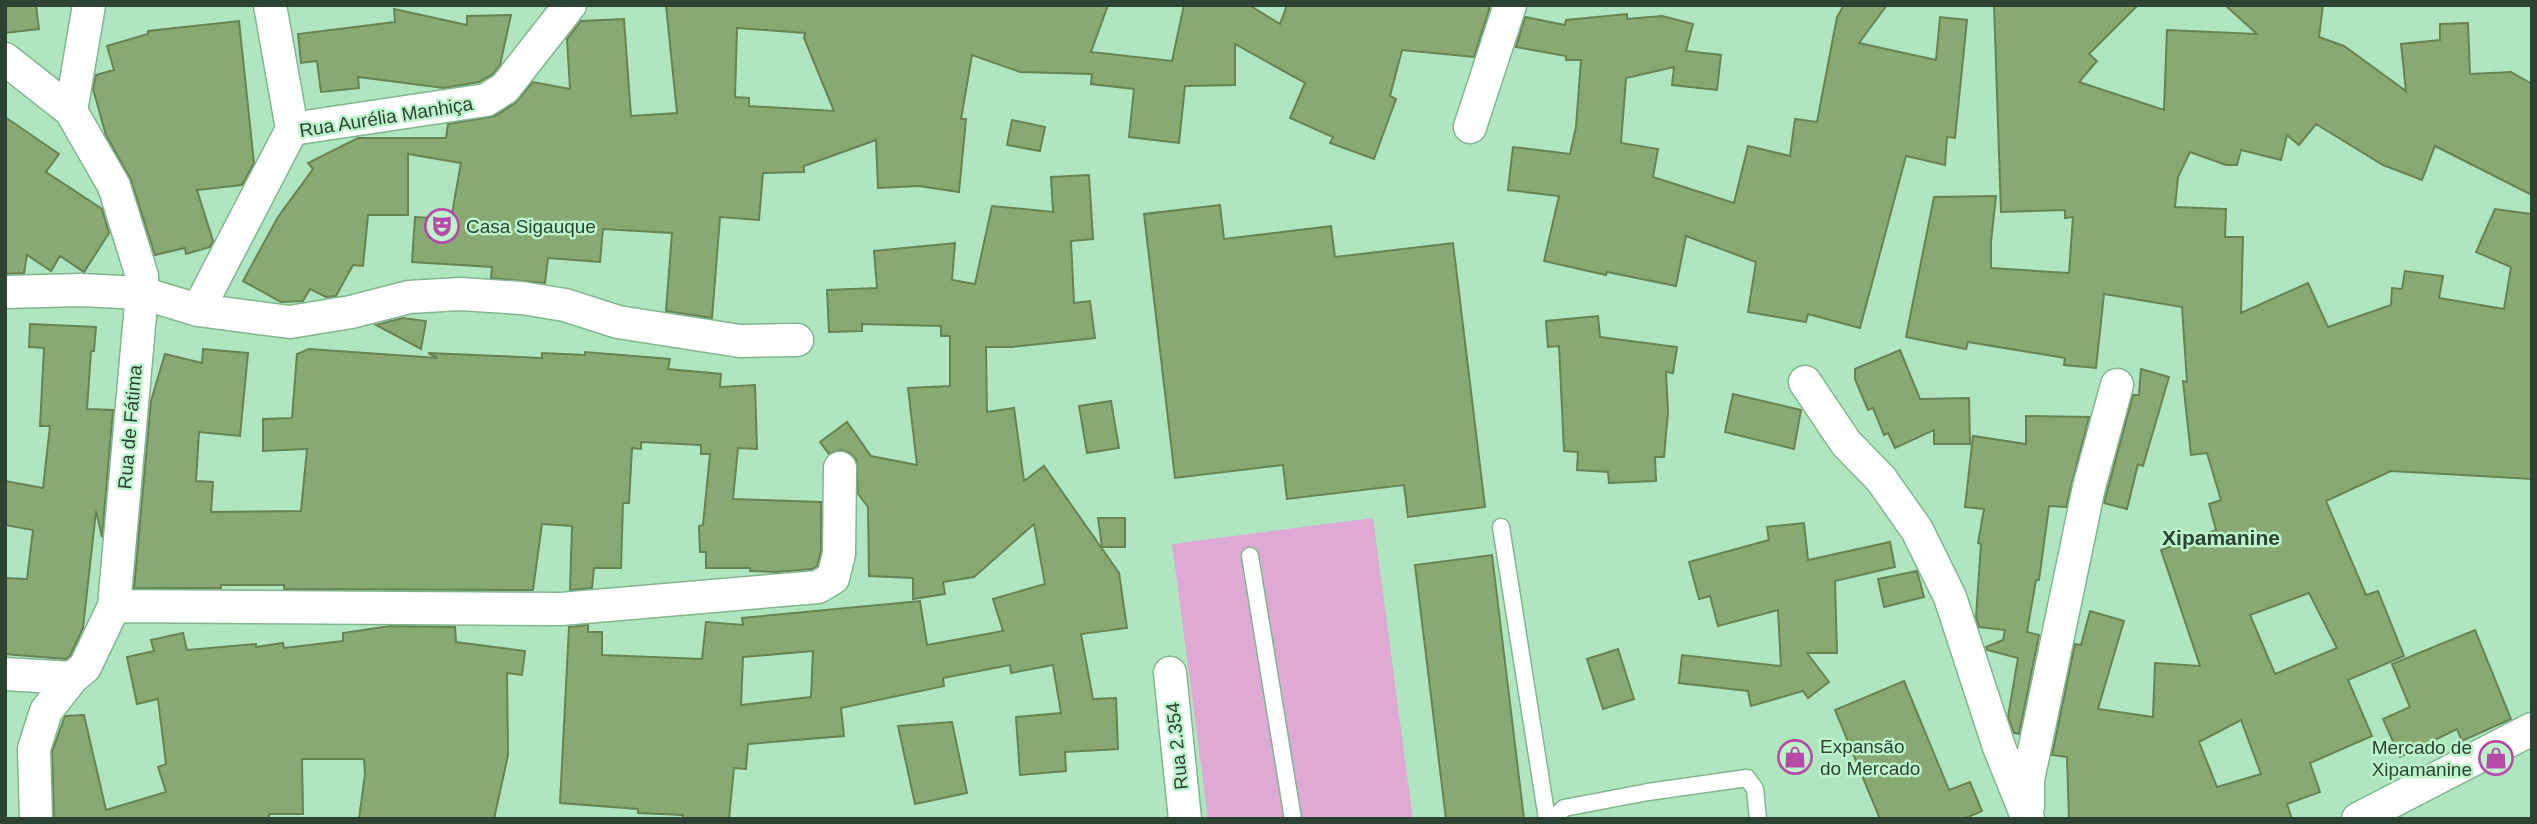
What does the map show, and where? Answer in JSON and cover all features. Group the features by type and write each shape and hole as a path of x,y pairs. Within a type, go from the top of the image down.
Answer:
{"street":[{"path":"71,111 89,5"},
{"path":"270,5 292,129"},
{"name":"Rua Aurélia Manhiça","path":"198,310 292,129 486,100 505,88 570,5"},
{"path":"1470,127 1510,5"},
{"name":"Rua de Fátima","path":"5,60 71,111 114,186 142,276 114,606 85,667 72,678 46,711 34,749 36,819"},
{"path":"5,292 81,290 142,293 198,310 290,322 351,312 409,297 460,294 533,299 565,305 618,322 740,341 797,340"},
{"path":"1805,382 1846,443 1881,479 1917,530 1950,597 1999,747 2028,817"},
{"path":"2028,817 2028,780 2089,487 2117,384"},
{"path":"114,606 561,609 818,587 833,578 839,554 841,468"},
{"name":"Rua 2.354","path":"1170,673 1185,819"},
{"path":"5,674 72,678"},
{"path":"2358,819 2532,729"}],"lane":[{"path":"1501,527 1547,819"},
{"path":"1250,556 1293,819"},
{"path":"1553,819 1564,808 1648,792 1747,778 1755,789 1758,819"}],"shaded area":[{"path":"1373,518 1413,819 1208,819 1172,544"}],"building":[{"path":"5,5 36,5 39,29 5,33"},
{"path":"666,5 1108,5 1091,52 1172,61 1184,5 1249,5 1280,24 1287,5 1489,5 1474,57 1402,50 1390,96 1396,99 1374,159 1330,143 1333,137 1290,118 1305,83 1235,44 1235,85 1185,86 1179,143 1129,137 1134,89 1091,84 1092,74 1020,72 972,55 961,119 966,119 959,192 919,186 878,188 876,140 804,166 804,172 763,173 759,220 720,217 712,318 666,311 672,233 603,229 600,262 548,258 545,283 491,278 492,267 412,262 415,217 451,219 461,163 408,154 408,215 368,215 363,266 353,265 336,296 326,297 310,289 303,301 281,302 243,281 278,217 313,169 308,163 358,138 446,138 448,124 495,116 515,103 533,82 570,89 567,39 581,21 624,19 631,116 677,113","holes":["737,28 805,33 804,38 834,111 749,106 749,98 735,97"]},
{"path":"1844,5 1887,5 1859,43 1936,60 1940,17 1967,20 1955,138 1947,137 1945,165 1906,156 1860,328 1808,314 1806,322 1748,312 1756,262 1686,236 1676,286 1607,272 1606,275 1544,261 1559,196 1508,190 1513,147 1570,154 1576,127 1581,60 1566,60 1566,56 1516,47 1525,17 1565,25 1566,20 1627,14 1627,19 1662,16 1693,24 1686,51 1721,55 1717,90 1672,85 1674,67 1626,78 1621,143 1658,149 1653,177 1734,203 1748,146 1790,156 1795,119 1817,122 1837,17"},
{"path":"1994,5 2138,5 2089,54 2097,61 2079,82 2164,110 2167,30 2257,34 2225,5 2323,5 2319,37 2344,46 2406,91 2401,44 2440,40 2440,24 2468,23 2470,74 2511,72 2532,84 2532,195 2435,146 2422,180 2383,165 2316,124 2299,145 2287,135 2281,160 2241,150 2237,165 2226,165 2190,152 2178,177 2175,207 2226,209 2225,237 2243,237 2241,313 2308,283 2328,327 2391,305 2392,288 2402,289 2405,271 2443,276 2439,298 2504,309 2511,267 2476,252 2495,209 2532,214 2532,479 2391,471 2326,501 2366,595 2378,591 2404,656 2348,680 2372,736 2310,763 2320,792 2287,804 2292,819 2069,819 2067,757 2052,755 2075,644 2081,645 2090,611 2124,621 2098,709 2153,717 2155,663 2200,666 2161,550 2216,530 2209,504 2221,500 2207,453 2191,455 2183,381 2187,382 2182,307 2104,294 2096,368 2064,365 2065,358 1968,342 1966,349 1906,337 1934,197 1996,196 1991,268 2069,273 2073,217 2065,218 2065,210 2001,212","holes":["2309,593 2337,648 2275,674 2250,615","2241,720 2261,774 2217,787 2199,742"]},
{"path":"394,9 467,25 467,16 511,15 500,65 493,74 479,82 444,88 358,77 359,88 321,92 317,61 301,63 298,34 395,22"},
{"path":"239,21 254,163 242,185 197,190 213,241 210,247 186,254 185,248 155,255 131,180 106,135 93,89 96,75 114,70 107,46 148,34 148,31"},
{"path":"5,117 59,154 46,172 102,209 109,233 84,272 60,256 51,271 27,255 24,273 5,274"},
{"path":"1012,120 1045,127 1040,151 1007,145"},
{"path":"1089,175 1093,239 1071,241 1074,303 1090,301 1095,338 1012,347 986,347 987,412 1014,408 1024,481 1044,466 1119,573 1127,628 1081,634 1093,699 1116,698 1118,749 1065,752 1066,771 1020,775 1016,717 1061,713 1053,665 1011,673 1010,665 943,678 944,686 841,708 844,736 748,744 746,769 734,768 729,819 682,819 683,815 638,813 638,809 560,803 569,627 588,625 588,632 602,632 602,655 702,659 706,622 743,625 742,618 920,601 927,645 1003,631 993,599 1045,584 1034,524 974,577 943,582 945,594 913,599 913,578 869,576 868,507 858,494 856,460 850,453 841,450 829,454 820,442 847,422 871,456 917,465 908,388 950,386 950,336 941,336 941,326 862,324 862,331 829,332 827,290 877,288 874,251 955,243 952,280 975,284 992,206 1053,212 1051,177","holes":["813,651 811,697 741,705 743,657"]},
{"path":"1220,205 1224,239 1331,226 1335,257 1453,243 1485,507 1408,517 1404,485 1287,499 1283,465 1175,478 1144,214"},
{"path":"1598,316 1600,337 1677,347 1673,373 1666,372 1668,412 1664,457 1655,457 1656,481 1609,483 1608,472 1577,470 1578,452 1564,451 1559,346 1548,347 1546,321"},
{"path":"403,318 426,321 421,349 376,325"},
{"path":"30,324 96,327 94,351 91,351 87,409 113,410 102,537 96,511 83,628 66,659 5,654 5,578 27,579 33,530 5,525 5,481 43,488 50,426 40,426 44,348 29,347"},
{"path":"203,349 248,353 240,436 199,432 196,481 213,482 211,512 301,511 307,449 263,451 263,419 292,418 297,354 309,349 438,358 428,353 542,358 542,353 585,355 585,352 670,359 668,369 721,374 720,387 755,385 757,449 738,448 733,499 821,502 821,552 817,566 812,569 776,572 750,571 750,568 706,568 706,552 700,552 699,526 703,525 710,454 701,454 701,445 641,442 641,449 632,448 629,503 623,503 621,568 594,568 592,588 570,590 572,526 542,524 533,590 284,589 284,585 134,588 151,401 165,354 202,363"},
{"path":"1900,350 1920,399 1969,398 1970,444 1934,444 1934,430 1895,448 1888,433 1884,435 1873,408 1868,410 1855,379 1855,369"},
{"path":"2141,369 2169,377 2143,466 2138,464 2127,509 2104,503 2133,395 2139,395"},
{"path":"1733,394 1801,410 1794,449 1725,432"},
{"path":"1111,401 1119,448 1087,453 1079,406"},
{"path":"2026,416 2089,417 2066,507 2049,506 2039,580 2036,580 2027,632 2039,635 2019,734 2014,733 2008,717 2018,658 1987,650 1986,647 2003,640 2005,630 1979,627 1976,617 1981,544 1978,543 1984,509 1965,507 1973,436 2026,444"},
{"path":"1098,518 1125,518 1125,547 1102,547"},
{"path":"1804,523 1808,560 1890,542 1895,567 1835,581 1837,653 1807,653 1829,682 1808,698 1803,691 1751,706 1748,691 1679,683 1682,655 1781,666 1778,610 1718,626 1710,596 1699,599 1689,562 1769,540 1767,527"},
{"path":"1492,555 1524,819 1446,819 1415,565"},
{"path":"1917,571 1924,597 1884,607 1878,579"},
{"path":"390,626 455,627 456,642 525,651 522,675 507,673 508,755 494,819 359,819 365,774 364,759 302,759 303,814 269,814 269,819 54,819 52,752 65,716 84,715 106,810 166,792 158,767 166,764 158,699 137,704 127,657 154,651 151,640 183,633 187,650 283,643 284,648 343,641 343,633"},
{"path":"2475,630 2511,719 2462,741 2457,729 2400,757 2383,719 2410,707 2392,664"},
{"path":"1618,649 1634,699 1603,709 1587,659"},
{"path":"1904,681 1949,790 1970,782 1982,811 1964,819 1880,819 1835,710"},
{"path":"952,722 967,793 915,804 898,726"}],"place":[{"name":"Casa Sigauque","path":"442,226"},
{"name":"Expansão do Mercado","path":"1795,757"},
{"name":"Mercado de Xipamanine","path":"2496,758"}],"district":[{"name":"Xipamanine","path":"2221,537"}]}
